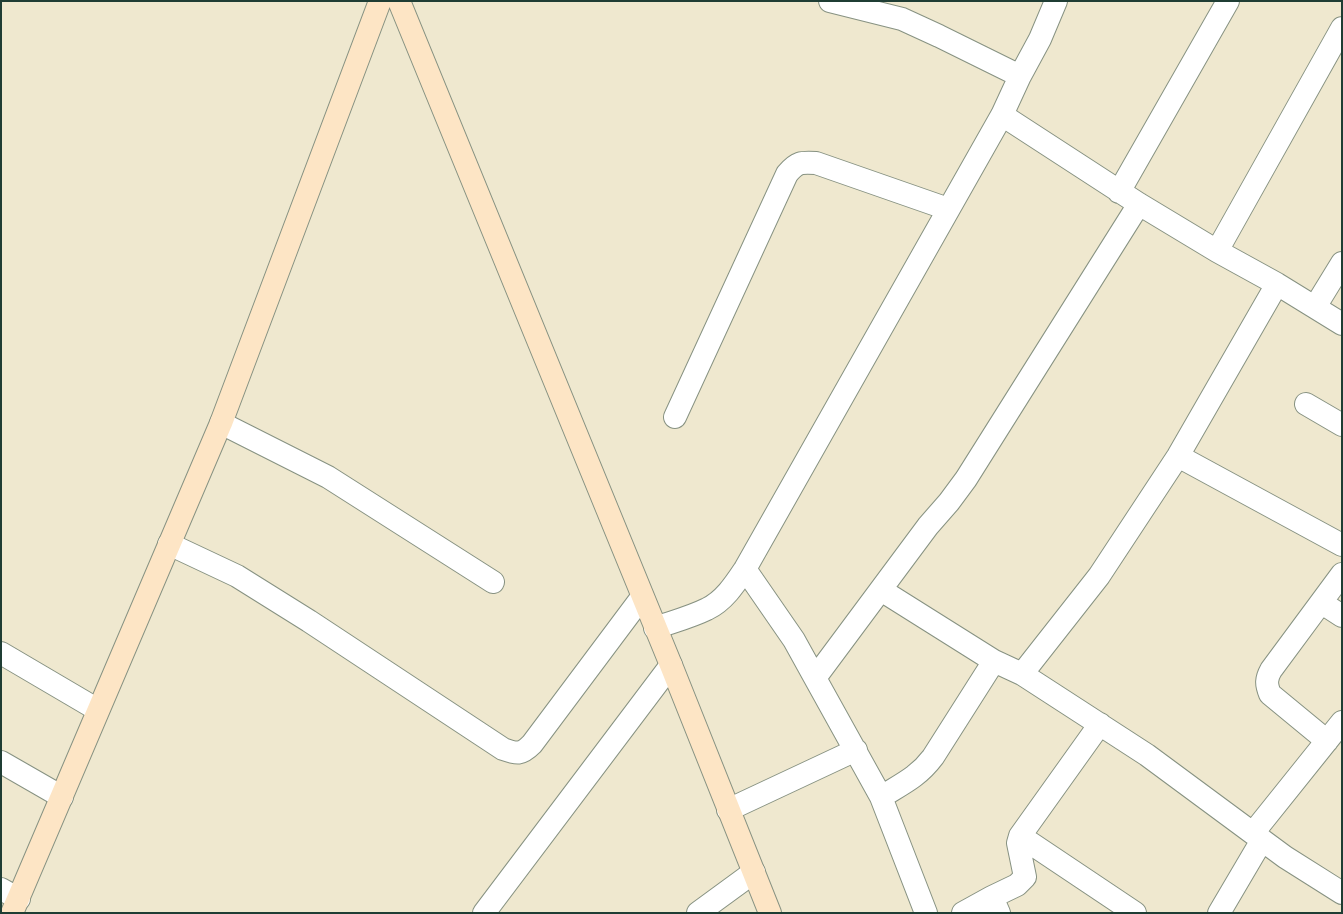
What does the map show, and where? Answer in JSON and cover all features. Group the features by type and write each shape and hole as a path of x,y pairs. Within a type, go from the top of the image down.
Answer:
{"main road":[{"path":"11,900 62,797 221,423 380,1"},
{"path":"399,1 671,665 770,913"}],"street":[{"path":"830,1 879,6 902,19 1020,76"},
{"path":"655,628 708,609 725,596 745,569 1002,115 1020,76 1040,39 1056,1"},
{"path":"1118,192 1228,1"},
{"path":"1217,251 1341,31"},
{"path":"1002,115 1118,192 1342,324"},
{"path":"675,417 787,174 795,165 805,162 816,163 948,209"},
{"path":"815,678 928,526 949,502 966,479 1139,204"},
{"path":"1315,307 1342,263"},
{"path":"1022,674 1099,576 1178,456 1276,284"},
{"path":"1306,404 1342,426"},
{"path":"221,423 328,477 493,582"},
{"path":"1178,456 1342,545"},
{"path":"169,544 237,576 309,621 503,749 514,753 523,752 532,744 642,597"},
{"path":"745,569 794,640 881,797 926,913"},
{"path":"1327,741 1270,694 1266,685 1267,678 1271,670 1342,574"},
{"path":"881,590 994,661 1022,674 1100,724 1147,755 1285,857 1342,893"},
{"path":"1322,602 1342,616"},
{"path":"1,653 98,710"},
{"path":"881,797 917,776 925,768 994,661"},
{"path":"484,913 671,665"},
{"path":"1219,913 1257,836 1342,722"},
{"path":"963,913 996,905 1025,877 1018,843 1020,836 1100,724"},
{"path":"728,810 856,750"},
{"path":"1,762 62,797"},
{"path":"1020,836 1135,913"},
{"path":"698,913 754,872"}]}
